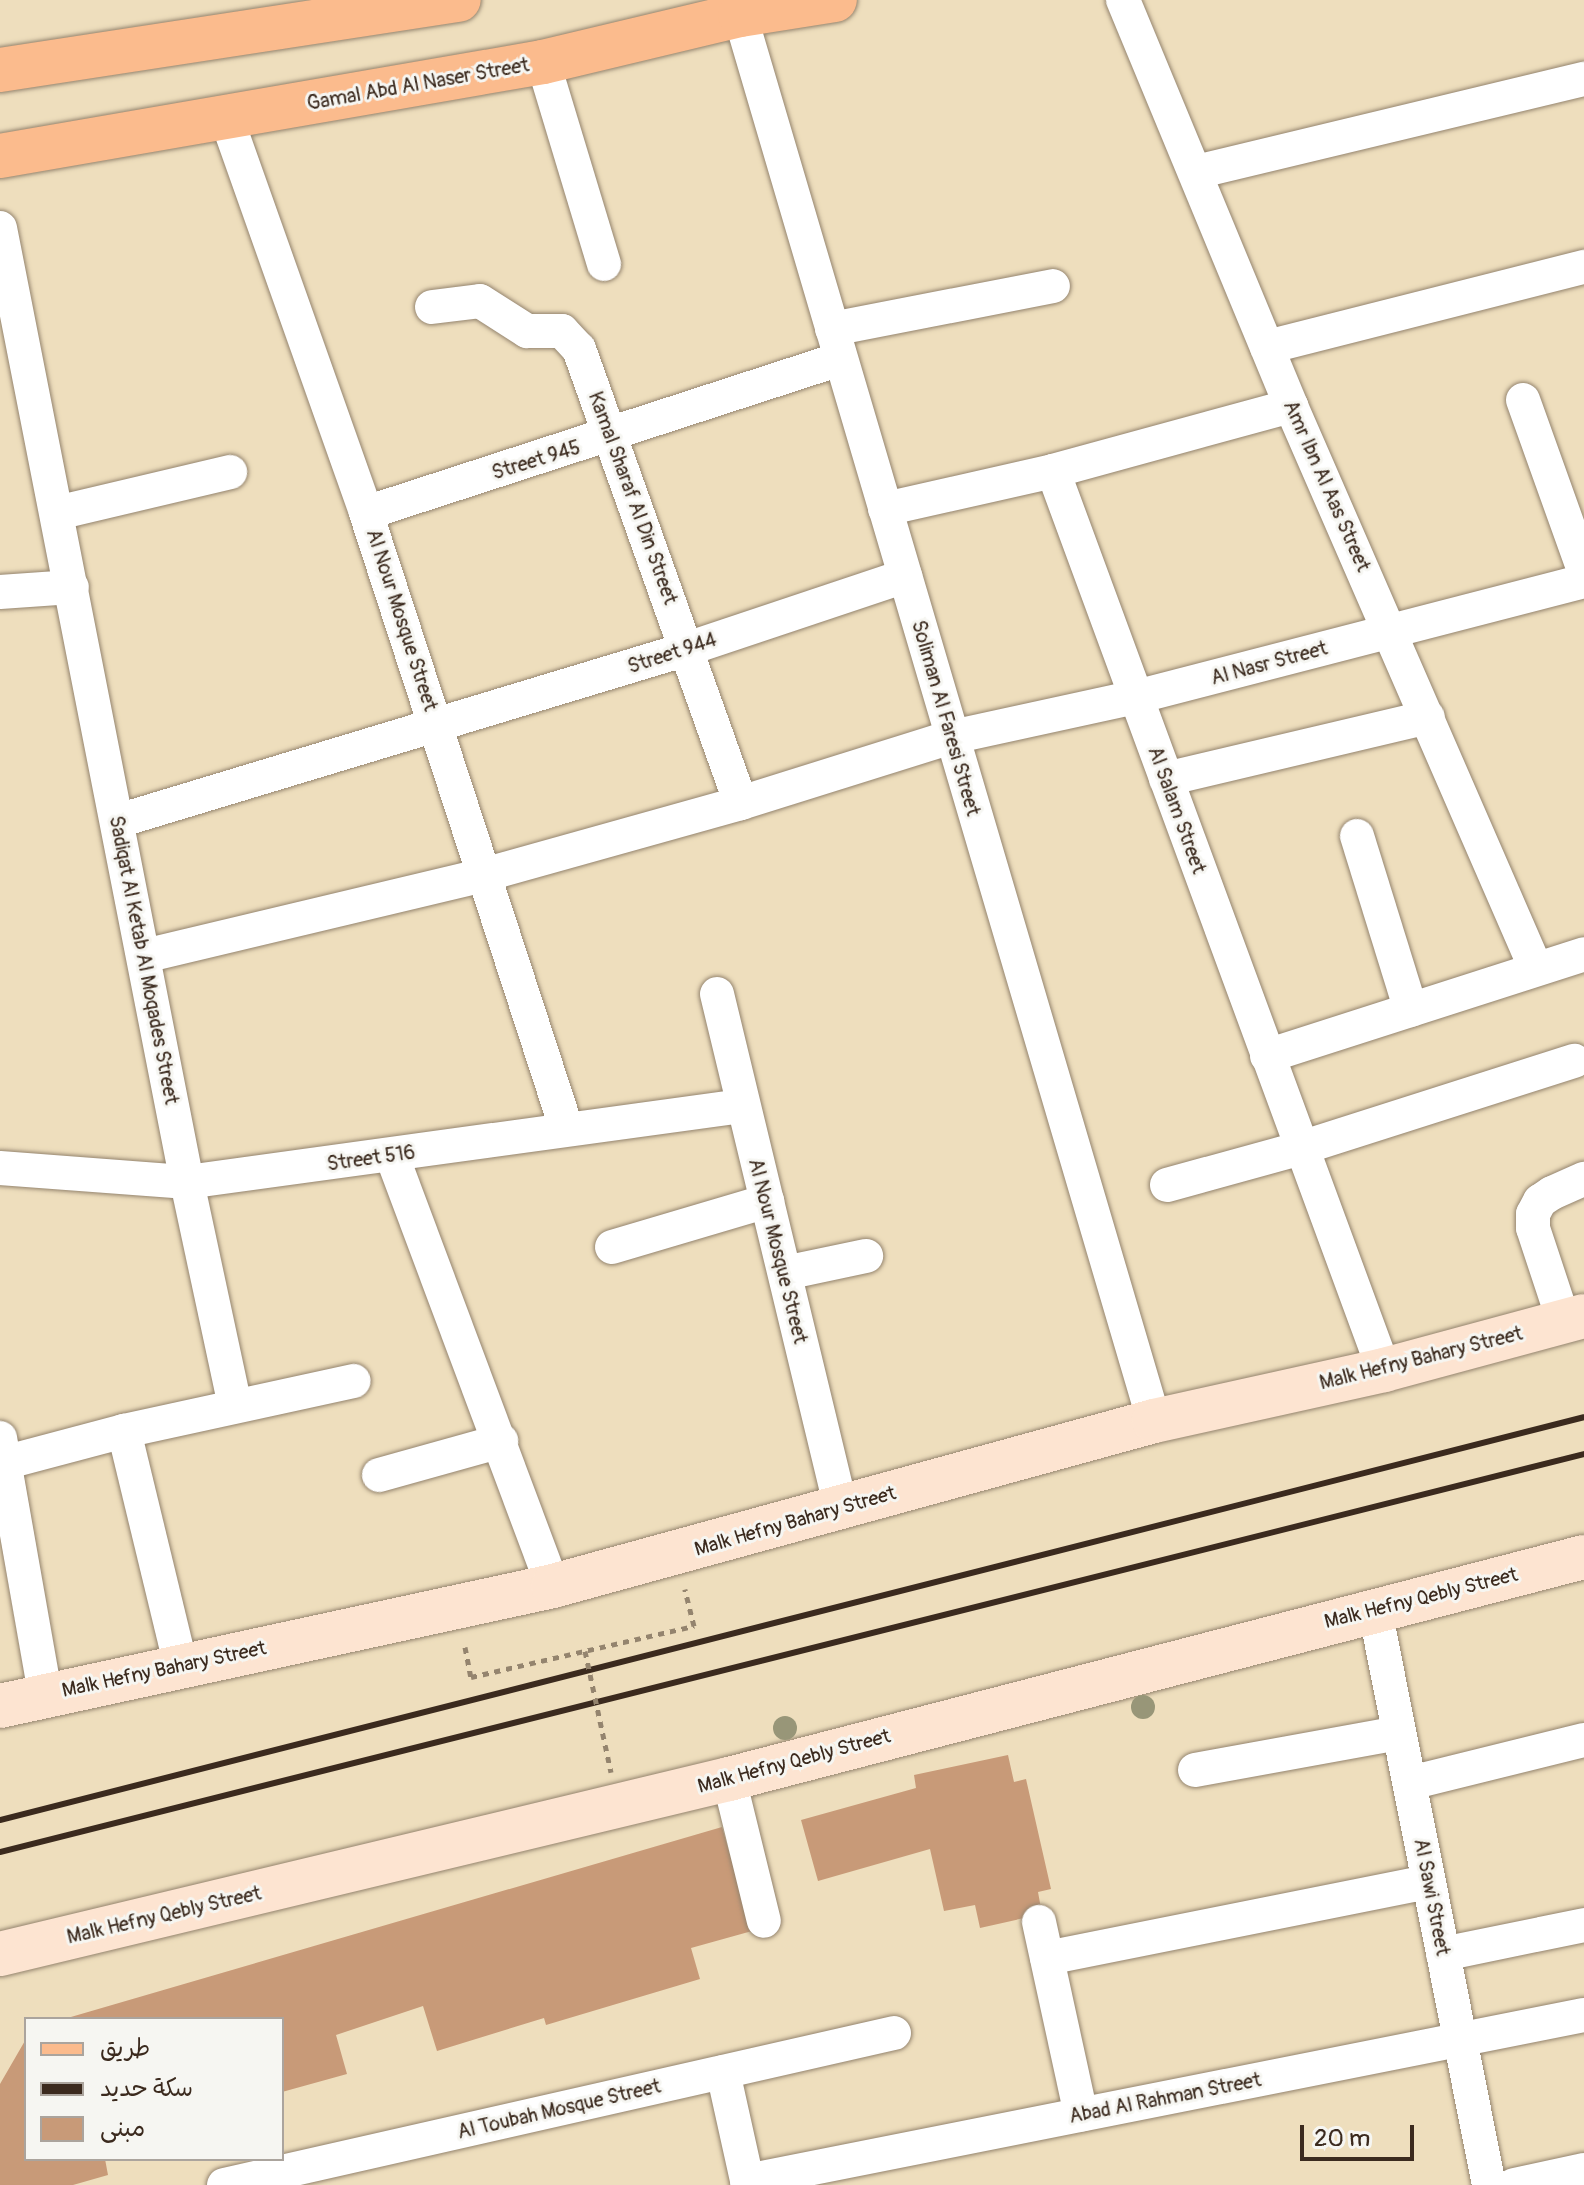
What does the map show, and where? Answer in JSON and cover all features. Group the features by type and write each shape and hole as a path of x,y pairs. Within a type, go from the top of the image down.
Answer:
{"main road":[{"path":"0,70 459,0"},
{"name":"Gamal Abd Al Naser Street","path":"0,156 543,62 740,15 835,0"}],"street":[{"name":"Amr Ibn Al Aas Street","path":"1123,0 1291,406 1392,631 1536,969"},
{"name":"Soliman Al Faresi Street","path":"740,15 1154,1421"},
{"path":"543,62 604,264"},
{"path":"1196,172 1584,79"},
{"name":"Al Nour Mosque Street","path":"226,117 438,726 566,1127"},
{"name":"Sadiqat Al Ketab Al Moqades Street","path":"0,228 187,1182 235,1406"},
{"path":"1267,347 1584,267"},
{"name":"Street 945","path":"366,513 610,437 836,344 1053,286"},
{"name":"Kamal Sharaf Al Din Street","path":"432,307 480,301 527,331 562,331 579,349 741,803"},
{"path":"1523,400 1584,570"},
{"path":"885,509 1053,471 1291,406"},
{"name":"Al Salam Street","path":"1053,471 1384,1370"},
{"path":"57,513 230,472"},
{"name":"Street 944","path":"118,821 687,649 905,576"},
{"name":"Al Nasr Street","path":"144,956 487,874 741,803 952,737 1136,697 1584,581"},
{"path":"0,592 72,587"},
{"path":"1166,779 1428,717"},
{"path":"1357,836 1411,1010"},
{"path":"1267,1056 1584,954"},
{"name":"Al Nour Mosque Street","path":"717,994 741,1106 841,1508"},
{"path":"1167,1185 1301,1148 1574,1061"},
{"name":"Street 516","path":"0,1168 187,1182 392,1156 566,1127 741,1106"},
{"path":"392,1156 553,1586"},
{"path":"1574,1319 1533,1228 1533,1214 1540,1201 1584,1179"},
{"path":"612,1247 767,1201"},
{"path":"785,1273 866,1256"},
{"name":"Malk Hefny Bahary Street","path":"0,1706 553,1586 1154,1421 1384,1370 1574,1319"},
{"path":"45,1694 2,1455 354,1381"},
{"path":"124,1431 181,1666"},
{"path":"379,1475 501,1441"},
{"name":"Malk Hefny Qebly Street","path":"0,1954 729,1779 1584,1557"},
{"name":"Al Sawi Street","path":"1375,1610 1489,2185"},
{"path":"1195,1770 1399,1733"},
{"path":"1410,1783 1584,1740"},
{"path":"729,1779 764,1921"},
{"path":"1047,1958 1427,1882"},
{"path":"1039,1922 1081,2114"},
{"path":"1443,1954 1584,1925"},
{"name":"Abad Al Rahman Street","path":"747,2183 1584,2015"},
{"name":"Al Toubah Mosque Street","path":"224,2185 894,2033"},
{"path":"723,2072 747,2183"},
{"path":"1514,2185 1584,2170"}],"path":[{"path":"471,1677 694,1626"},
{"path":"585,1651 611,1772"}],"building":[{"path":"1008,1755 1014,1782 1026,1779 1051,1889 1038,1892 1042,1914 980,1928 975,1905 944,1911 930,1849 818,1881 801,1820 916,1788 914,1775"},
{"path":"722,1827 752,1931 691,1948 700,1979 546,2025 544,2018 437,2051 423,2006 336,2035 347,2074 284,2091 284,2017 71,2017"},
{"path":"24,2042 24,2161 105,2161 108,2175 73,2185 0,2185 0,2084"}],"railway":[{"path":"0,1820 1584,1417"},
{"path":"0,1852 1584,1454"}]}
